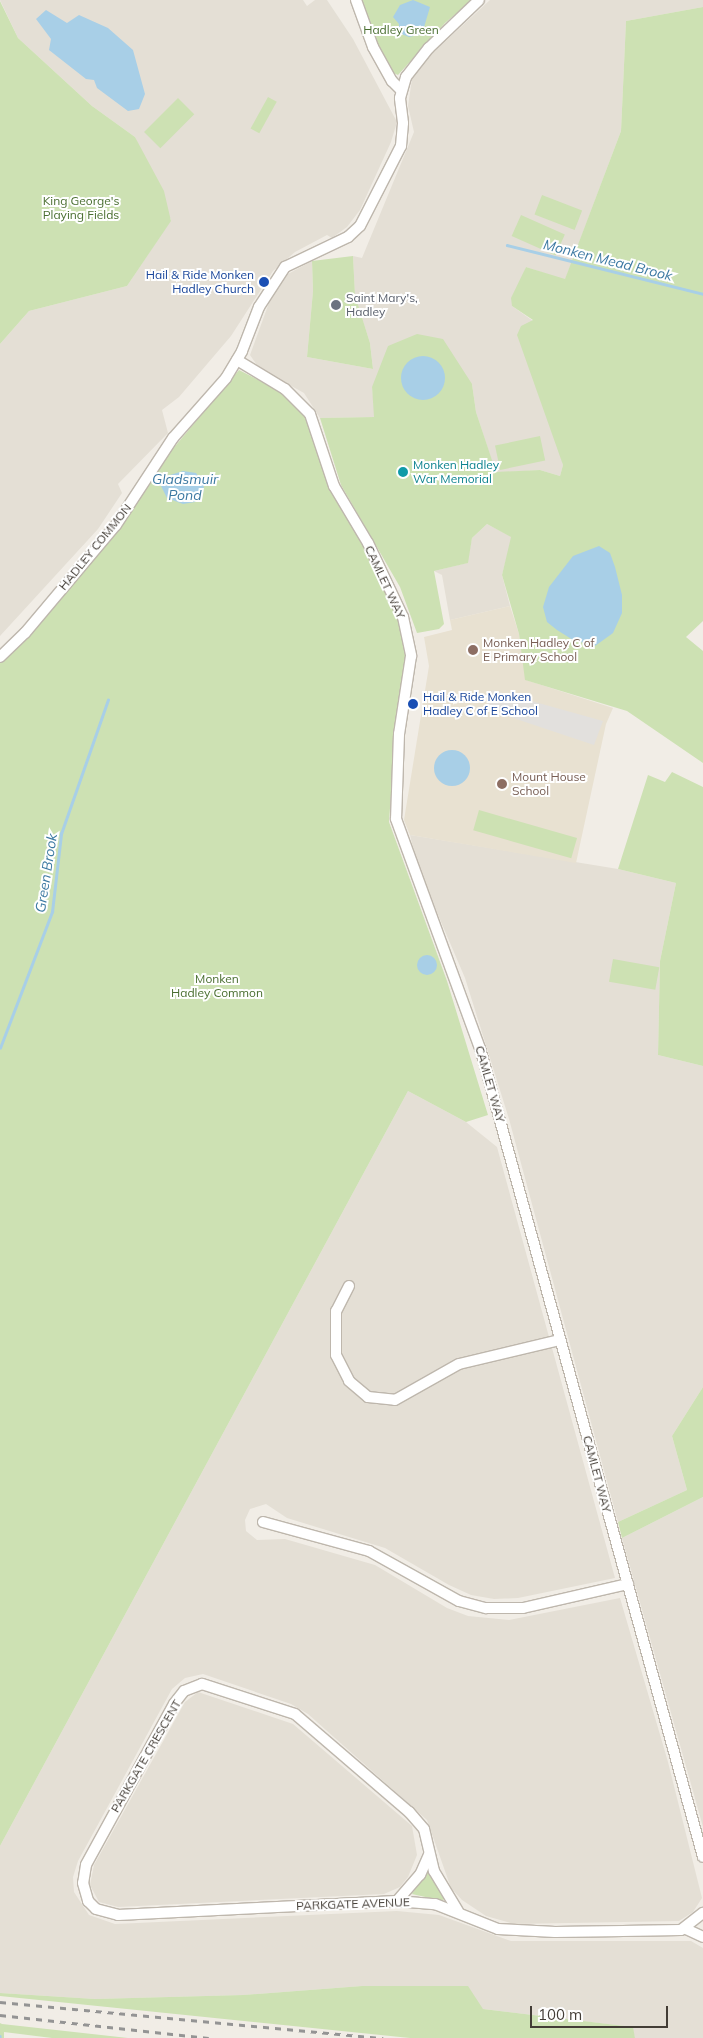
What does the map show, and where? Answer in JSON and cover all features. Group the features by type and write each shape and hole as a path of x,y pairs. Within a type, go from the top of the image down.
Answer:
{"street":[{"path":"356,0 373,47 392,82 401,90 414,65 428,48 479,0"},
{"name":"HADLEY COMMON","path":"0,657 25,633 116,525 156,462 237,360 259,306 285,267 348,237 360,226 372,207 401,146 401,90"},
{"name":"CAMLET WAY","path":"237,360 285,389 310,414 334,486 368,543 403,617 411,656 399,734 396,819 477,1040 703,1857"},
{"path":"348,1286 336,1310 336,1355 349,1381 368,1397 395,1400 458,1364 560,1340"},
{"path":"263,1522 369,1551 459,1601 486,1608 523,1608 628,1584"},
{"name":"PARKGATE CRESCENT","path":"84,1892 86,1864 178,1697 192,1686 202,1684 281,1709 307,1723 419,1822 441,1886 458,1911"},
{"path":"397,1901 420,1875 429,1855"},
{"name":"PARKGATE AVENUE","path":"84,1892 96,1909 118,1916 397,1901 435,1904 458,1911 498,1929 514,1932 686,1928 703,1937"},
{"path":"686,1928 703,1913"}],"shaded area":[{"path":"0,0 303,0 307,6 315,0 327,0 353,39 397,122 391,142 360,210 347,227 332,238 327,235 295,252 273,271 231,336 179,397 162,410 168,433 118,484 122,493 98,529 0,636 0,344 29,311 127,286 171,220 135,137 92,106 18,38"},
{"path":"490,0 703,0 703,7 626,21 621,131 565,280 526,267 512,306 533,321 563,465 560,476 540,470 496,473 476,412 472,384 372,387 375,417 320,418 304,393 259,368 250,355 274,289 286,275 312,261 313,291 307,357 373,369 370,343 355,296 353,256 362,258 414,132 408,106 412,79 420,65"},
{"path":"487,524 512,537 502,575 510,606 450,620 442,575 434,571 467,563 472,538"},
{"name":"Mount House School","path":"510,606 519,634 526,680 613,708 606,724 576,863 410,835 404,820 429,666 424,637 452,630 450,620"},
{"path":"492,690 603,721 594,745 486,709"},
{"path":"410,835 618,869 676,883 660,961 658,1055 703,1066 703,1387 672,1436 687,1490 618,1522 509,1119 465,978 418,868"},
{"path":"408,1091 466,1122 497,1147 615,1578 518,1598 494,1599 471,1595 449,1585 385,1548 287,1518 266,1504 250,1509 245,1520 246,1531 257,1540 285,1539 375,1565 447,1608 468,1616 509,1620 620,1598 668,1762 702,1898 693,1912 679,1921 514,1924 486,1916 462,1900 451,1888 427,1820 308,1714 291,1704 203,1674 185,1678 172,1689 78,1861 73,1877 74,1892 89,1915 115,1924 397,1911 439,1915 511,1941 691,1941 703,1948 703,2038 635,2038 632,2027 483,2009 362,1986 243,1995 95,1999 0,1993 0,1846"},
{"path":"703,1497 703,1827 622,1538"},
{"path":"198,1692 293,1724 412,1826 417,1855 408,1877 400,1887 384,1894 118,1907 99,1902 90,1885 94,1865 185,1702"}],"green space":[{"name":"Hadley Green","path":"360,0 472,0 445,23 398,75 389,71 369,30"},
{"name":"King George's Playing Fields","path":"0,1 18,38 92,106 135,137 164,191 171,221 127,286 29,311 0,344"},
{"path":"703,7 703,621 686,637 703,651 703,763 627,711 525,680 519,634 502,575 511,537 487,524 472,538 468,563 434,571 444,624 439,629 417,633 400,587 341,485 320,418 374,417 372,387 388,346 417,334 443,339 472,384 476,412 496,472 540,470 560,476 563,465 517,335 521,326 533,320 512,306 511,298 526,267 565,279 621,131 626,21"},
{"path":"268,97 277,102 259,133 251,128"},
{"path":"178,98 194,114 160,148 144,132"},
{"path":"542,195 582,210 575,230 534,215"},
{"path":"521,215 565,235 555,256 512,236"},
{"path":"353,256 355,295 370,343 373,369 307,357 313,291 312,261"},
{"name":"Monken Hadley Common","path":"239,370 276,389 304,412 398,617 406,661 395,739 389,822 447,981 488,1115 466,1122 408,1091 0,1846 0,658 124,523 161,463"},
{"path":"540,436 545,460 500,470 495,446"},
{"path":"672,772 703,787 703,1066 658,1055 660,961 676,883 618,869 648,775 665,782"},
{"path":"479,810 577,838 571,858 473,830"},
{"path":"613,959 659,967 655,990 609,982"},
{"path":"703,1387 703,1497 622,1538 618,1522 687,1490 672,1436"},
{"path":"427,1870 444,1898 443,1901 412,1894"},
{"path":"362,1986 468,1986 483,2009 633,2027 635,2038 410,2038 0,1996 0,1993 95,1999 243,1995"},
{"path":"0,2023 128,2038 52,2038 4,2032 4,2038 0,2038"}],"water":[{"path":"413,0 430,7 422,34 409,37 399,33 399,24 393,17 400,5"},
{"path":"46,10 67,23 79,15 108,28 133,50 145,94 139,109 128,111 97,88 94,80 86,79 49,50 51,39 36,19"},
{"path":"423,356 435,360 441,366 445,378 441,390 435,396 423,400 411,396 405,390 401,378 405,366 411,360"},
{"name":"Gladsmuir Pond","path":"183,471 196,473 204,484 203,494 195,502 183,504 167,498 161,486 167,476"},
{"path":"599,546 610,553 615,567 622,595 622,613 613,633 595,646 573,640 557,630 547,622 543,607 549,587 573,556"},
{"path":"452,750 459,751 465,755 469,761 469,775 465,781 459,785 452,786 445,785 439,781 435,775 434,768 435,761 439,755 445,751"},
{"path":"427,955 434,958 437,965 434,972 427,975 420,972 417,965 420,958"}],"waterway":[{"name":"Monken Mead Brook","path":"507,245 703,294"},
{"name":"Green Brook","path":"0,1048 52,912 61,834 108,700"}],"railway":[{"path":"0,2002 383,2038"},
{"path":"0,2015 209,2038"}],"place":[{"name":"Hail & Ride Monken Hadley Church","path":"264,282"},
{"name":"Saint Mary's, Hadley","path":"336,305"},
{"name":"Monken Hadley War Memorial","path":"403,472"},
{"name":"Monken Hadley C of E Primary School","path":"473,650"},
{"name":"Hail & Ride Monken Hadley C of E School","path":"413,704"},
{"name":"Mount House School","path":"502,784"}]}
